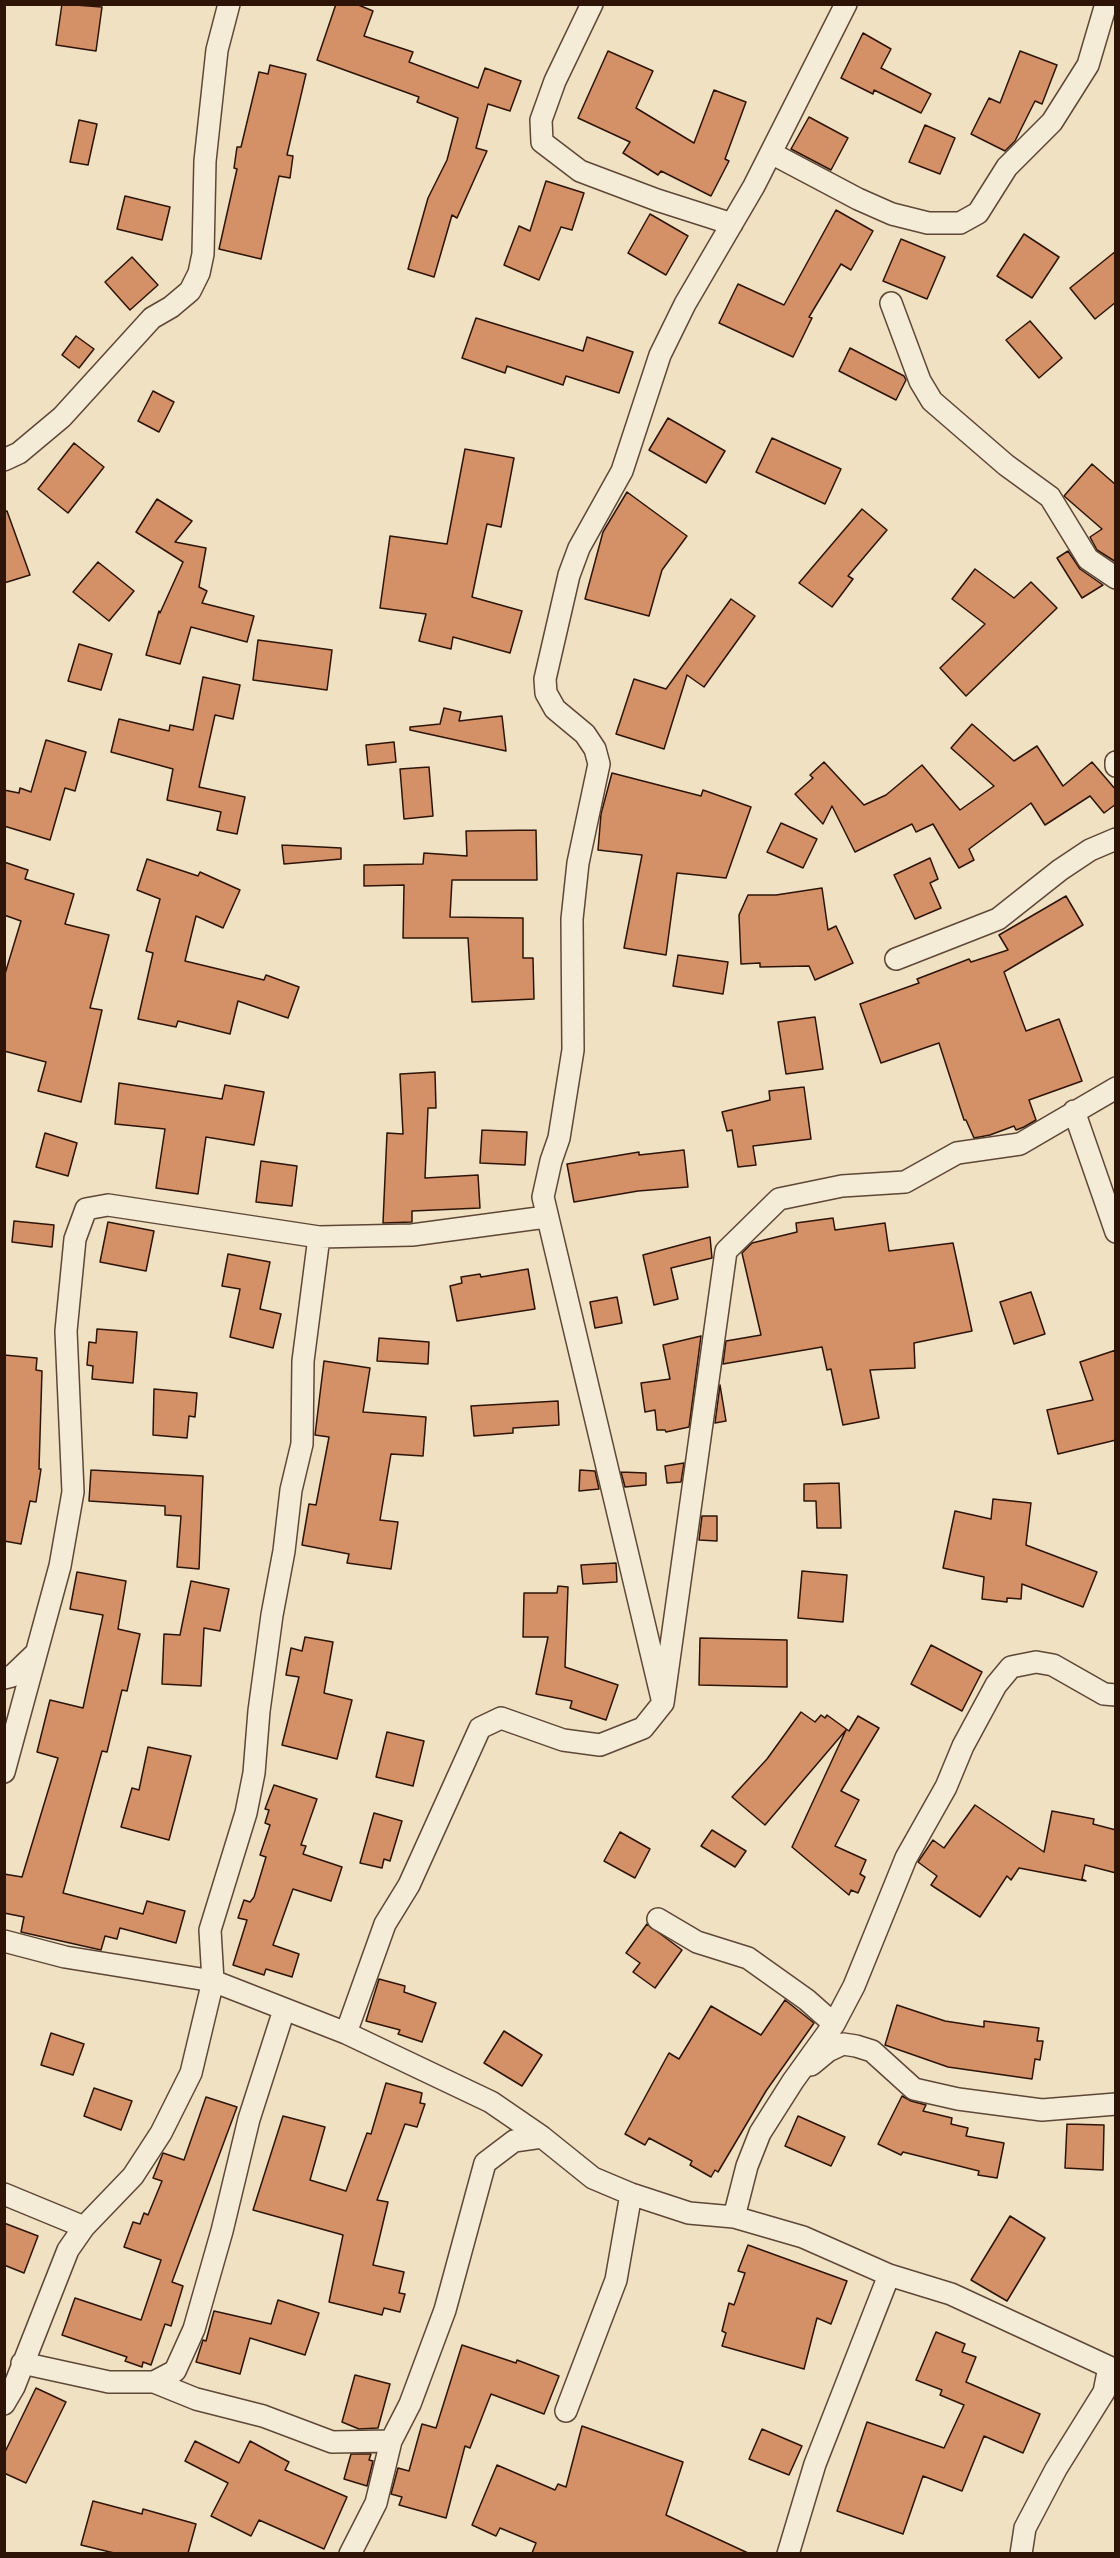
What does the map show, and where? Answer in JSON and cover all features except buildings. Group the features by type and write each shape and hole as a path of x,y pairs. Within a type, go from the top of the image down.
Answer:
{"street":[{"path":"4,460 19,453 62,417 152,318 171,307 190,291 199,273 203,254 205,160 218,50 229,4"},
{"path":"592,4 555,81 541,120 542,142 580,171 657,201 732,224"},
{"path":"663,1703 543,1197 559,1138 573,1050 572,919 578,863 599,764 595,749 585,734 555,709 546,693 545,679 569,575 579,548 622,471 660,355 685,304 771,153 846,4"},
{"path":"771,153 858,199 892,214 928,223 960,223 978,213 1007,167 1052,122 1088,65 1106,4"},
{"path":"891,303 920,381 932,401 1006,465 1050,497 1089,559 1116,578"},
{"path":"896,959 998,919 1060,870 1090,850 1116,839"},
{"path":"346,2032 385,1924 409,1885 480,1728 501,1718 563,1740 600,1745 643,1728 663,1703 726,1251 779,1199 842,1186 905,1182 957,1153 1020,1144 1039,1136 1074,1111 1116,1088"},
{"path":"1074,1111 1116,1232"},
{"path":"4,1772 22,1713 35,1654 60,1566 73,1492 66,1331 75,1239 86,1209 108,1205 319,1237 412,1235 546,1217"},
{"path":"4,2404 68,2250 84,2227 133,2176 166,2123 191,2073 213,1981 210,1930 246,1813 254,1773 259,1711 272,1615 284,1551 291,1490 302,1444 303,1361 319,1237"},
{"path":"4,1678 12,1676 35,1654"},
{"path":"734,2217 747,2166 760,2133 793,2081 834,2024 854,1986 906,1858 946,1787 963,1746 990,1695 1011,1667 1035,1662 1053,1665 1104,1694 1116,1695"},
{"path":"658,1919 698,1942 748,1959 807,2000 834,2024"},
{"path":"4,1941 65,1957 213,1981 346,2032 491,2103 542,2137 593,2178 631,2194 689,2213 734,2217 803,2237 889,2275 951,2294 1112,2368 1104,2392 1056,2469 1025,2528 1021,2553"},
{"path":"154,2382 175,2371 194,2329 222,2231 249,2119 284,2010"},
{"path":"793,2081 828,2050 843,2044 872,2051 914,2089 936,2094 1042,2110 1116,2104"},
{"path":"350,2553 376,2503 391,2441 410,2404 445,2310 485,2163 514,2141 542,2137"},
{"path":"4,2194 84,2227"},
{"path":"566,2411 616,2280 631,2194"},
{"path":"788,2553 815,2464 889,2275"},
{"path":"22,2363 109,2382 154,2382 196,2399 263,2416 332,2442 391,2441"}]}
